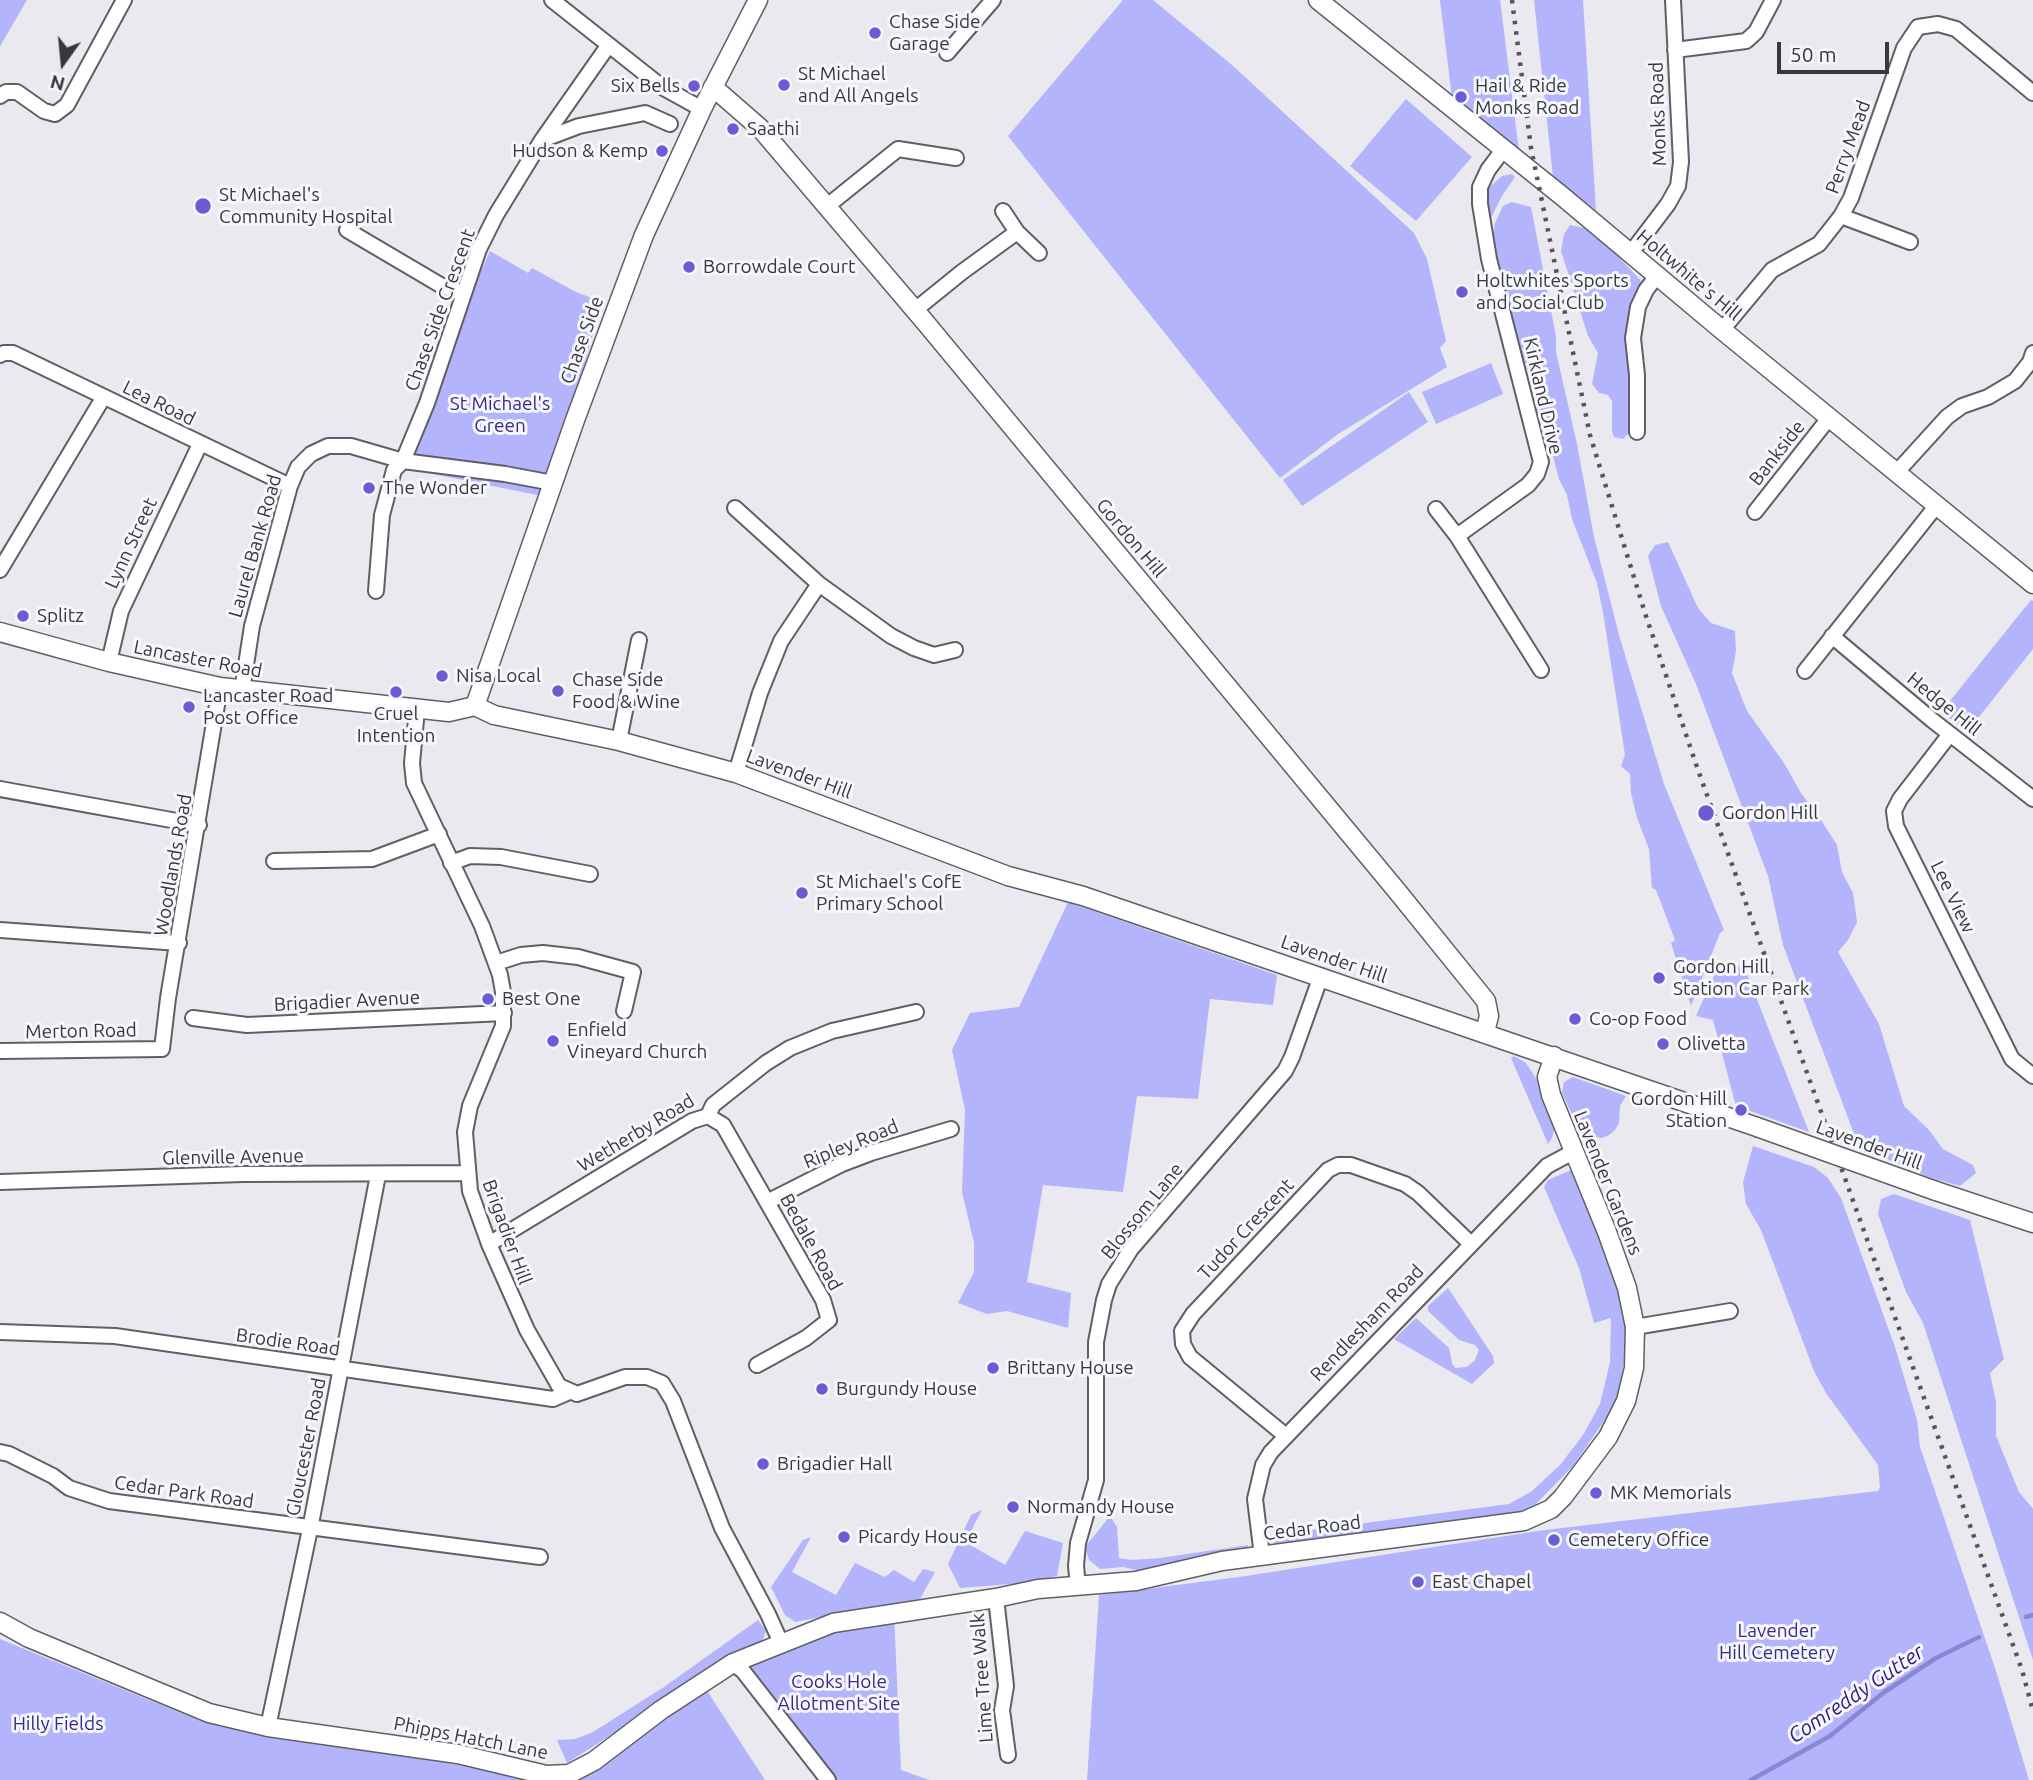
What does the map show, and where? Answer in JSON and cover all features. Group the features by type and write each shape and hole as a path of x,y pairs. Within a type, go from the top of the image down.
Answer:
{"street":[{"path":"0,96 6,92 17,92 44,111 55,114 67,105 124,0"},
{"path":"552,0 662,87 702,109"},
{"name":"Chase Side","path":"475,706 644,235 713,86 758,0"},
{"path":"947,53 993,0"},
{"name":"Holtwhite's Hill","path":"1318,0 1562,196 2033,584"},
{"name":"Monks Road","path":"1630,254 1668,204 1678,186 1681,162 1673,0"},
{"path":"1675,50 1746,41 1756,32 1773,0"},
{"name":"Perry Mead","path":"1722,330 1772,270 1819,244 1842,216 1851,198 1904,48 1918,27 1938,24 1956,29 2033,93"},
{"name":"Chase Side Crescent","path":"376,591 382,515 394,470 402,461 427,403 479,249 496,215 542,140 608,46"},
{"name":"Gordon Hill","path":"713,86 760,128 915,310 1486,1001 1489,1016 1485,1032"},
{"path":"542,140 579,126 645,113 670,124"},
{"path":"826,207 898,149 956,158"},
{"name":"Kirkland Drive","path":"1457,536 1528,485 1537,474 1541,462 1489,259 1480,204 1480,187 1488,170 1503,150"},
{"path":"1003,211 1017,232 1039,253"},
{"name":"Perry Mead","path":"1842,216 1910,242"},
{"path":"346,230 442,286 464,293"},
{"path":"915,310 1017,232"},
{"path":"1637,432 1634,330 1638,307 1657,276"},
{"path":"1896,473 1947,416 2015,381 2026,368 2033,353"},
{"name":"Lea Road","path":"6,354 290,486"},
{"path":"0,570 103,398"},
{"name":"Bankside","path":"1755,512 1829,418"},
{"name":"Lynn Street","path":"109,663 121,611 200,444"},
{"name":"Laurel Bank Road","path":"242,691 252,626 290,486 298,467 310,454 328,446 351,446 402,461 553,483"},
{"path":"1805,671 1937,505"},
{"path":"735,508 819,584 891,636 934,655 955,650"},
{"path":"1436,509 1457,536 1541,670"},
{"path":"736,773 760,693 781,641 819,584"},
{"name":"Lancaster Road","path":"0,632 109,663 220,688 449,712 475,706"},
{"name":"Hedge Hill","path":"1832,636 2033,799"},
{"path":"619,741 639,640"},
{"name":"Woodlands Road","path":"162,1049 220,688"},
{"name":"Lavender Hill","path":"475,706 494,715 619,741 736,773 1007,876 1083,896 1321,976 2033,1223"},
{"name":"Brigadier Hill","path":"417,709 412,763 414,783 482,926 496,962 503,992 503,1026 470,1106 465,1132 467,1173 475,1207 489,1244 527,1330 552,1377 559,1386 569,1392"},
{"name":"Lee View","path":"1950,734 1900,799 1895,811 1896,826 2012,1059 2033,1076"},
{"path":"0,789 199,825"},
{"path":"274,861 372,859 439,834"},
{"path":"452,863 470,856 501,857 590,874"},
{"path":"0,930 179,943"},
{"path":"496,962 521,955 543,953 578,957 633,972 624,1011"},
{"name":"Blossom Lane","path":"1078,1586 1078,1543 1096,1480 1096,1342 1109,1284 1131,1249 1285,1070 1293,1058 1321,976"},
{"name":"Wetherby Road","path":"489,1244 692,1121 708,1116 713,1105 766,1063 790,1048 832,1031 916,1012"},
{"name":"Brigadier Avenue","path":"193,1018 247,1025 504,1013"},
{"name":"Merton Road","path":"0,1051 162,1049"},
{"name":"Lavender Gardens","path":"1551,1509 1608,1437 1626,1401 1634,1368 1635,1327 1627,1288 1611,1243 1548,1085 1547,1077 1554,1056"},
{"name":"Bedale Road","path":"708,1116 723,1125 824,1300 829,1320 806,1338 757,1365"},
{"name":"Ripley Road","path":"767,1202 852,1160 951,1129"},
{"name":"Rendlesham Road","path":"1262,1556 1255,1499 1257,1480 1271,1452 1547,1166 1573,1152"},
{"name":"Tudor Crescent","path":"1286,1436 1190,1357 1182,1344 1182,1331 1193,1314 1328,1170 1338,1165 1351,1165 1405,1184 1471,1244"},
{"name":"Glenville Avenue","path":"0,1182 243,1174 467,1173"},
{"name":"Gloucester Road","path":"268,1727 310,1529 379,1175"},
{"path":"1635,1327 1730,1311"},
{"name":"Brodie Road","path":"0,1332 115,1336 553,1399 569,1392"},
{"path":"569,1392 584,1392 625,1377 647,1377 662,1383 673,1401 722,1528 768,1614 780,1643"},
{"name":"Cedar Park Road","path":"0,1452 53,1476 69,1488 109,1502 540,1557"},
{"name":"Cedar Road","path":"1078,1586 1136,1581 1223,1561 1524,1521 1551,1509"},
{"name":"Phipps Hatch Lane","path":"0,1622 29,1638 209,1713 268,1727 458,1754 545,1775 569,1774 594,1761 662,1710 733,1663 833,1623 1038,1589 1078,1586"},
{"name":"Lime Tree Walk","path":"996,1598 1006,1686 1002,1710 1007,1755"},
{"path":"733,1663 743,1671 828,1780"}],"green space":[{"path":"0,0 27,0 0,46"},
{"path":"1123,0 1153,0 1232,65 1414,233 1427,259 1446,341 1440,348 1447,367 1338,434 1280,478 1008,136"},
{"path":"1440,0 1500,0 1519,151 1452,98"},
{"path":"1534,0 1583,0 1596,210 1553,177"},
{"path":"1406,99 1472,157 1416,221 1350,166"},
{"path":"1512,174 1515,177 1491,218 1486,204 1487,189 1502,176"},
{"path":"1512,202 1531,207 1556,336 1556,352 1594,537 1619,635 1664,784 1724,930 1720,933 1691,1006 1671,943 1675,940 1656,890 1652,888 1649,849 1637,818 1630,774 1621,766 1625,755 1597,583 1559,479 1535,389 1514,334 1498,276 1493,235 1495,223 1503,206"},
{"path":"1570,225 1584,228 1618,256 1642,282 1632,299 1634,428 1623,439 1614,437 1612,431 1612,401 1608,395 1599,393 1592,384 1598,353 1588,336 1561,251 1564,234"},
{"name":"St Michael's Green","path":"490,251 528,273 532,268 576,292 602,302 547,497 409,469 468,300"},
{"path":"1491,363 1503,394 1436,424 1422,392"},
{"path":"1409,392 1428,422 1302,506 1283,480"},
{"path":"1668,542 1698,608 1711,623 1735,631 1736,651 1732,673 1747,711 1837,845 1842,872 1853,893 1857,922 1838,952 1879,1024 1904,1106 1929,1130 1943,1149 1973,1165 1976,1173 1960,1186 1931,1178 1859,1147 1783,945 1768,876 1696,684 1661,606 1648,556 1655,545"},
{"path":"2031,600 2033,649 1967,732 1941,712"},
{"path":"1068,902 1277,975 1273,1005 1210,999 1198,1099 1137,1096 1123,1192 1043,1185 1027,1282 1071,1293 1068,1328 1007,1311 987,1314 958,1303 974,1272 974,1243 962,1192 965,1110 952,1050 970,1013 1019,1007"},
{"path":"1720,962 1729,962 1745,969 1809,1132 1736,1106 1713,1020 1696,1016"},
{"path":"1514,1056 1526,1063 1537,1080 1555,1127 1548,1144 1511,1058"},
{"path":"1573,1077 1626,1096 1620,1106 1619,1123 1609,1135 1602,1138 1583,1138 1562,1093 1564,1082"},
{"name":"Lavender Hill Cemetery","path":"1753,1146 1814,1167 1828,1178 1841,1198 1895,1347 1917,1420 1920,1447 1996,1671 2029,1780 1087,1780 1099,1595 1239,1577 1545,1530 1878,1491 1878,1465 1826,1393 1814,1371 1761,1230 1746,1204 1743,1182"},
{"path":"1571,1170 1576,1174 1615,1279 1625,1318 1625,1352 1619,1396 1573,1466 1529,1511 1283,1546 1270,1541 1267,1536 1509,1504 1532,1491 1560,1465 1583,1435 1600,1404 1610,1362 1611,1318 1594,1323 1579,1268 1544,1187 1548,1180"},
{"path":"1894,1194 1970,1220 2004,1359 1990,1373 1996,1402 1996,1436 2019,1492 2033,1509 2033,1660 1923,1323 1906,1292 1878,1214 1881,1199"},
{"path":"1448,1288 1493,1356 1494,1363 1472,1384 1394,1339 1416,1318 1449,1348 1455,1368 1467,1367 1475,1360 1479,1350 1475,1345 1459,1340 1428,1311 1428,1306"},
{"path":"982,1510 965,1542 1005,1565 1025,1531 1063,1543 1057,1576 1024,1583 960,1588 948,1564 971,1515"},
{"path":"1110,1516 1117,1527 1119,1558 1160,1558 1248,1545 1250,1555 1140,1571 1123,1567 1100,1569 1089,1560 1085,1547"},
{"path":"811,1537 792,1572 836,1595 855,1563 885,1577 894,1570 914,1582 923,1569 935,1572 920,1599 795,1622 785,1615 771,1587 803,1540"},
{"name":"Cooks Hole Allotment Site","path":"894,1614 901,1770 929,1780 833,1780 746,1660"},
{"name":"Hilly Fields","path":"758,1620 766,1631 762,1642 702,1683 765,1780 0,1780 0,1639 198,1720 245,1732 323,1741 464,1766 550,1775 571,1770 646,1713 567,1763 557,1740 575,1739 593,1732 664,1687"}],"waterway":[{"name":"Comreddy Gutter","path":"2026,1617 2033,1615"},
{"name":"Comreddy Gutter","path":"1751,1780 1830,1736 1883,1693 1936,1658 1979,1637"}],"railway":[{"path":"1512,0 1531,148 1590,435 1645,613 1698,770 2022,1670 2033,1711"}],"place":[{"name":"Chase Side Garage","path":"875,33"},
{"name":"St Michael and All Angels","path":"784,85"},
{"name":"Six Bells","path":"694,86"},
{"name":"Hail & Ride Monks Road","path":"1461,97"},
{"name":"Saathi","path":"733,129"},
{"name":"Hudson & Kemp","path":"662,151"},
{"name":"St Michael's Community Hospital","path":"203,206"},
{"name":"Borrowdale Court","path":"689,267"},
{"name":"Holtwhites Sports and Social Club","path":"1462,292"},
{"name":"The Wonder","path":"369,488"},
{"name":"Splitz","path":"23,616"},
{"name":"Nisa Local","path":"442,676"},
{"name":"Chase Side Food & Wine","path":"558,691"},
{"name":"Cruel Intention","path":"396,692"},
{"name":"Lancaster Road Post Office","path":"189,707"},
{"name":"Gordon Hill","path":"1706,813"},
{"name":"St Michael's CofE Primary School","path":"802,893"},
{"name":"Gordon Hill Station Car Park","path":"1659,978"},
{"name":"Best One","path":"488,999"},
{"name":"Co-op Food","path":"1575,1019"},
{"name":"Enfield Vineyard Church","path":"553,1041"},
{"name":"Olivetta","path":"1663,1044"},
{"name":"Gordon Hill Station","path":"1741,1110"},
{"name":"Brittany House","path":"993,1368"},
{"name":"Burgundy House","path":"822,1389"},
{"name":"Brigadier Hall","path":"763,1464"},
{"name":"MK Memorials","path":"1596,1493"},
{"name":"Normandy House","path":"1013,1507"},
{"name":"Picardy House","path":"844,1537"},
{"name":"Cemetery Office","path":"1554,1540"},
{"name":"East Chapel","path":"1418,1582"}]}
